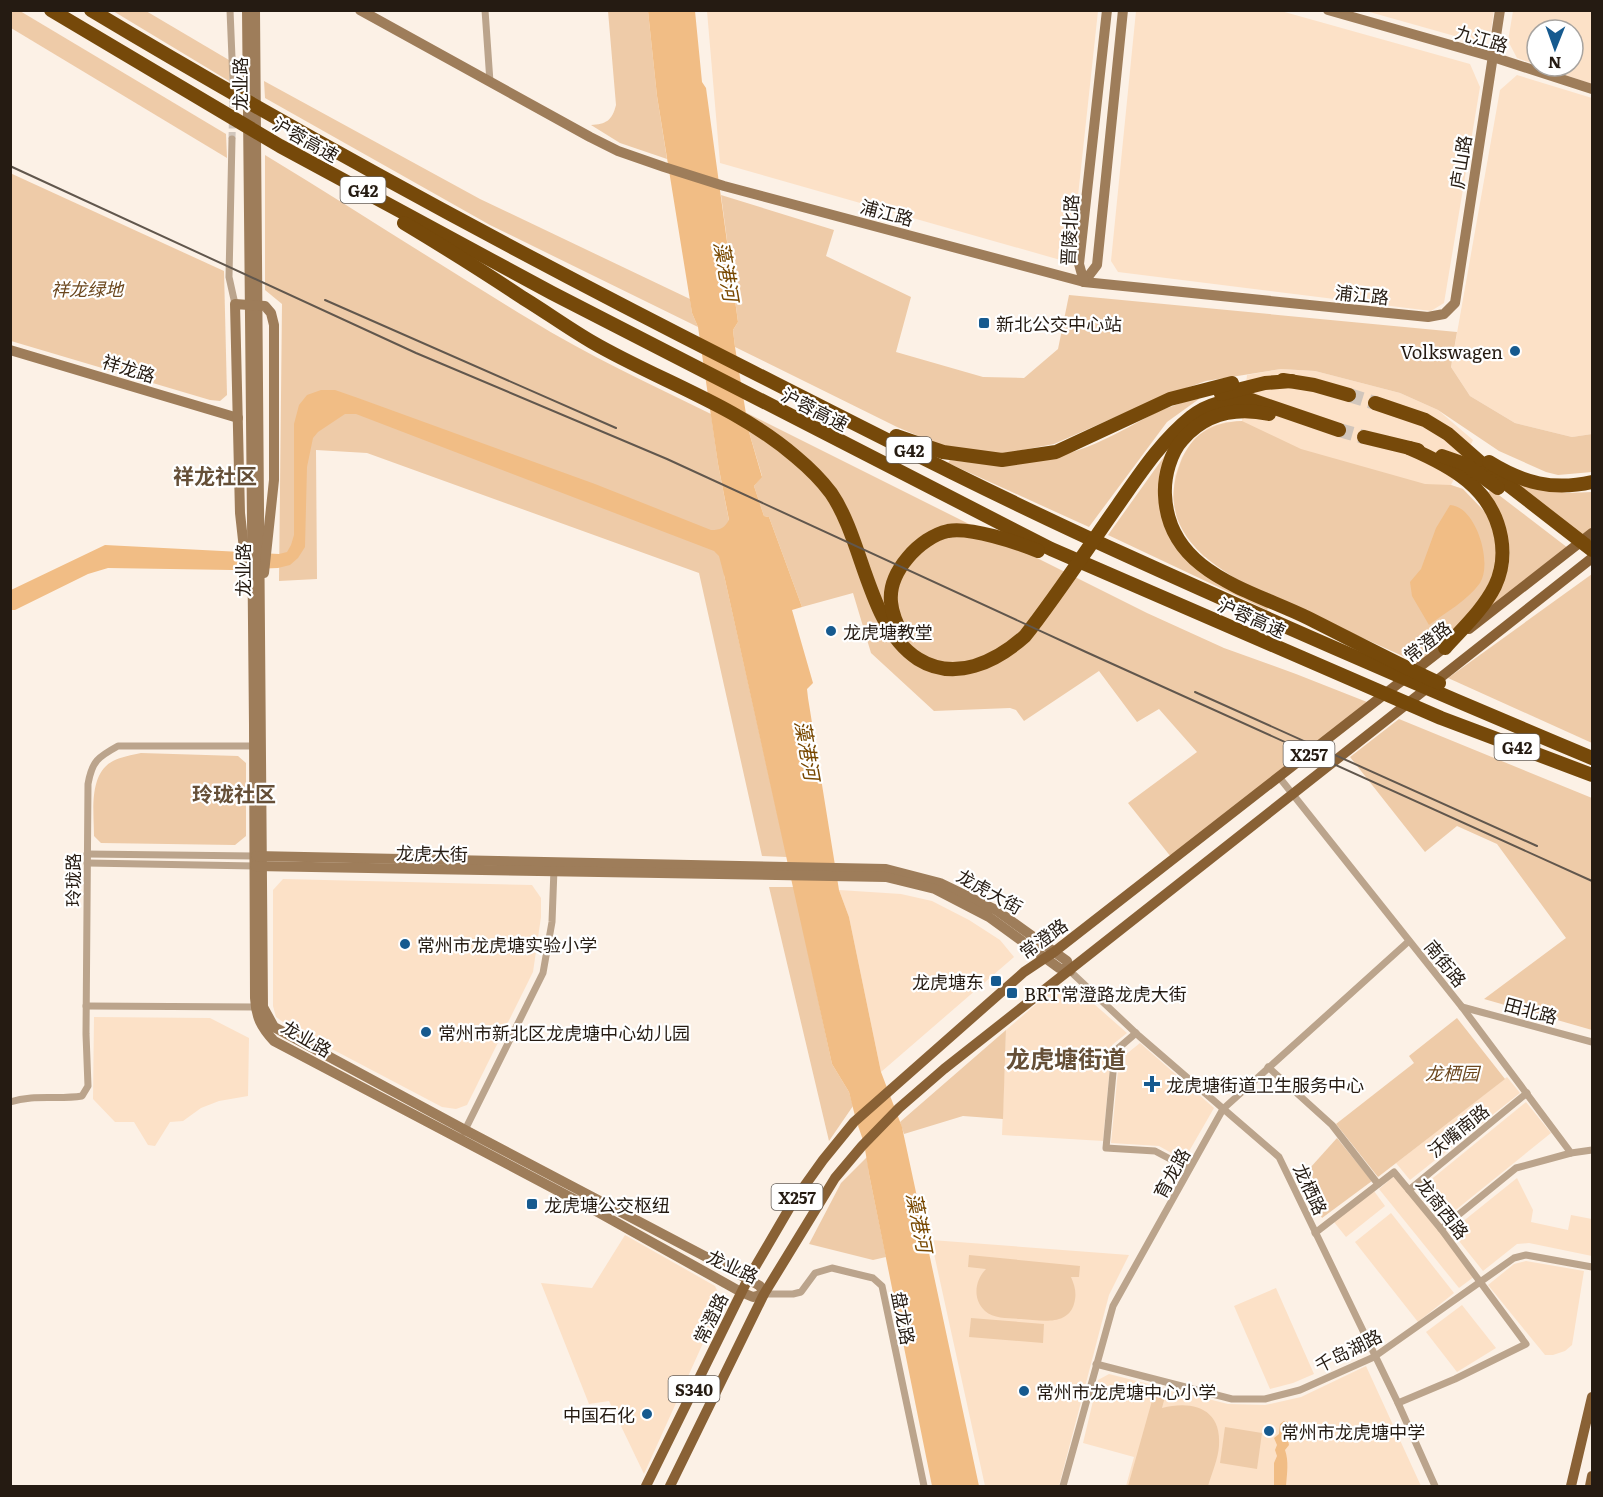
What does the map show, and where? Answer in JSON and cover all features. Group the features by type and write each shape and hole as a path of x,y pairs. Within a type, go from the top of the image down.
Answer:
{"highway":[{"name":"沪蓉高速","path":"51,10 280,146 552,293 1049,551 1112,580 1441,718 1593,776"},
{"name":"沪蓉高速","path":"91,10 191,70 488,235 677,334 1128,556 1384,664"},
{"path":"280,146 591,341 755,426 797,458 831,493 852,536 881,614 896,640 919,660 933,666 957,669 989,662 1011,649 1025,636 1136,479 1164,443 1192,416 1221,402 1236,399 1251,400 1339,430"},
{"path":"755,372 888,434 942,452 1002,460 1056,452 1170,399 1235,382 1266,379 1292,381 1349,395"},
{"path":"1049,551 972,532 948,531 923,541 904,562 893,584 891,600 896,623 904,637 914,647 941,661 973,660 1001,646 1017,633 1173,422 1200,402 1220,394 1265,383 1292,381"},
{"path":"1375,404 1425,420 1492,464 1534,483 1558,487 1593,482"},
{"path":"1313,422 1252,411 1222,413 1205,420 1180,442 1168,468 1165,498 1171,525 1186,550 1209,571 1256,596 1306,617 1384,664 1593,757"},
{"path":"1448,434 1593,559"},
{"path":"1364,437 1465,464 1593,550"},
{"path":"1409,448 1442,462 1465,477 1483,495 1496,516 1503,546 1502,561 1495,585 1474,616 1445,648"}],"main road":[{"name":"常澄路","path":"646,1486 748,1279 793,1202 854,1122 1024,972 1050,955 1593,533"},
{"name":"常澄路","path":"670,1486 764,1294 828,1188 862,1146 899,1108 944,1069 1593,559"},
{"path":"1571,1486 1593,1397"},
{"path":"1590,1486 1593,1476"}],"street":[{"path":"230,10 232,82"},
{"name":"龙业路","path":"247,10 256,546 259,1007 274,1027 462,1135 585,1205 741,1292 753,1297 764,1294 760,1286 748,1279 462,1135"},
{"name":"龙业路","path":"253,324 255,10"},
{"name":"浦江路","path":"360,10 618,151 724,186 1084,282 1428,317 1444,314"},
{"path":"485,10 490,82"},
{"name":"晋陵北路","path":"1084,282 1079,264 1107,10"},
{"name":"晋陵北路","path":"1084,282 1097,265 1123,10"},
{"name":"九江路","path":"1328,10 1492,57 1593,89"},
{"name":"庐山路","path":"1444,314 1455,303 1500,10"},
{"path":"232,139 229,277 235,304 240,513 256,546"},
{"path":"235,304 265,306 271,312 274,325 274,480 256,546"},
{"name":"祥龙路","path":"10,350 237,418"},
{"name":"玲珑路","path":"10,1102 42,1096 69,1098 82,1096 88,1086 87,854 88,784 91,766 118,746 257,746"},
{"name":"南街路","path":"1280,777 1462,1007 1571,1153"},
{"name":"龙虎大街","path":"87,854 258,861 554,867 847,872 886,869 940,883 996,910 1050,955 1067,961 1070,971"},
{"name":"龙虎大街","path":"87,863 258,861"},
{"path":"462,1135 543,973 552,922 554,867"},
{"name":"育龙路","path":"1063,1486 1113,1306 1223,1108 1409,941"},
{"name":"龙栖路","path":"1070,971 1136,1033 1279,1157 1398,1403 1435,1486"},
{"path":"86,1006 259,1007"},
{"name":"田北路","path":"1462,1007 1593,1042"},
{"path":"1136,1033 1115,1051 1106,1148 1155,1151 1189,1169"},
{"path":"1268,1067 1332,1125 1378,1184"},
{"name":"沃嘴南路","path":"1409,1190 1527,1093"},
{"path":"1441,1229 1516,1168 1571,1153 1593,1150"},
{"name":"龙商西路","path":"1315,1233 1394,1172 1441,1229 1526,1344 1455,1379 1398,1403"},
{"name":"千岛湖路","path":"1096,1364 1232,1399 1265,1399 1300,1390 1374,1357 1514,1258 1526,1255 1593,1268"},
{"name":"盘龙路","path":"764,1294 801,1292 815,1273 832,1268 873,1278 882,1286 924,1486"}],"shaded area":[{"path":"1494,10 1491,31 1476,42 1366,11"},
{"path":"707,11 1098,11 1073,242 1064,261 720,163"},
{"path":"1136,11 1281,11 1470,64 1480,87 1444,303 1431,311 1118,272 1111,261"},
{"path":"1513,11 1592,11 1592,84 1574,78 1585,78 1585,18 1525,18 1525,61 1517,58 1508,41"},
{"path":"1517,75 1592,98 1592,434 1572,437 1515,423 1470,396 1451,367 1500,90"},
{"path":"1281,369 1315,371 1400,393 1438,410 1473,440 1451,485 1463,489 1204,557 1190,541 1177,519 1173,497 1175,476 1182,457 1194,439 1209,427 1226,422 1242,421 1247,375"},
{"name":"常州市龙虎塘实验小学","path":"283,879 532,885 541,898 541,917 533,972 467,1105 456,1109 442,1107 290,1027 276,1017 273,1006 273,890"},
{"path":"839,890 901,894 932,901 969,920 1000,940 1014,957 881,1072 849,917"},
{"path":"1065,989 1085,996 1127,1033 1112,1045 1103,1141 1002,1135 1006,1030 1048,994"},
{"path":"94,1017 210,1018 249,1038 248,1096 219,1101 201,1108 183,1121 170,1122 155,1146 148,1145 134,1122 115,1122 93,1099"},
{"name":"龙虎塘街道卫生服务中心","path":"1140,1043 1214,1108 1184,1160 1159,1146 1111,1143 1119,1060"},
{"path":"1507,1077 1520,1093 1410,1180 1396,1163"},
{"path":"1526,1102 1551,1133 1442,1221 1417,1191"},
{"path":"1394,1176 1475,1276 1459,1288 1379,1189"},
{"path":"1517,1178 1533,1210 1531,1222 1568,1230 1571,1215 1592,1219 1592,1256 1529,1243 1517,1244 1483,1271 1451,1231"},
{"path":"1374,1191 1385,1206 1346,1237 1334,1222"},
{"path":"1391,1213 1454,1293 1418,1322 1355,1242"},
{"path":"625,1235 715,1286 722,1301 644,1474 609,1401 589,1404 541,1283 592,1288"},
{"name":"常州市龙虎塘中心小学","path":"931,1240 1129,1255 1109,1295 1059,1486 985,1486"},
{"path":"1526,1261 1584,1271 1572,1345 1565,1351 1545,1355 1488,1285 1514,1264"},
{"name":"常州市龙虎塘中学","path":"1276,1288 1314,1374 1270,1389 1234,1306"},
{"path":"1462,1305 1496,1348 1457,1372 1426,1332"},
{"name":"常州市龙虎塘中学","path":"1366,1366 1421,1486 1126,1486 1134,1457 1083,1443 1098,1380 1109,1374 1228,1404 1265,1405 1301,1397"}],"green space":[{"path":"10,11 20,11 226,134 227,158 11,28"},
{"path":"113,11 146,11 229,60 229,81"},
{"path":"608,11 648,11 657,96 667,159 620,143 591,125 608,121 616,105"},
{"path":"264,81 480,199 690,299 692,313 698,327 490,225 265,98"},
{"path":"265,155 573,345 711,414 718,464 739,572 724,575 787,857 762,856 699,573 367,453 316,450 317,579 279,581 282,304 265,290"},
{"name":"祥龙绿地","path":"10,173 224,271 227,395 220,401 210,400 11,341"},
{"path":"721,195 834,230 826,256 911,297 896,352 983,377 1024,378 1058,349 1069,295 1457,332 1451,367 1470,396 1515,423 1572,437 1592,434 1592,472 1558,475 1546,472 1499,451 1438,410 1400,393 1315,371 1281,369 1206,381 1161,397 1054,444 1002,454 942,446 897,427 735,347 733,330 738,322"},
{"path":"1197,397 1199,399 1167,422 1089,527 948,463 950,460 1019,463 1070,453 1104,440 1158,412"},
{"path":"745,412 1147,613 1224,648 1367,702 1171,857 1128,803 1197,752 1159,709 1137,722 1099,671 1024,721 1016,710 1010,708 934,711 871,653 853,593 802,607 769,517 764,516 754,486 762,476"},
{"path":"1242,421 1301,449 1425,484 1451,485 1463,489 1493,522 1499,544 1494,580 1455,631 1418,663 1259,591 1210,561 1191,542 1178,520 1174,494 1180,464 1190,445 1204,432 1221,424"},
{"path":"1168,451 1162,475 1173,538 1268,608 1267,610 1108,535"},
{"path":"1516,483 1567,493 1592,492 1592,528 1583,536"},
{"path":"1491,489 1568,548 1490,609 1488,607 1505,577 1509,563 1507,537 1488,493"},
{"path":"1592,574 1592,743 1448,678"},
{"path":"1399,719 1592,798 1592,1030 1484,999 1566,938 1497,844 1457,826 1425,852 1350,757"},
{"path":"141,753 238,756 246,763 246,836 235,845 101,843 94,836 93,816 94,795 99,775 113,761"},
{"path":"769,887 794,887 832,1064 849,1092 853,1106 829,1141"},
{"name":"龙栖园","path":"1457,1018 1505,1079 1378,1177 1336,1124 1414,1063 1409,1056"},
{"path":"1006,1030 1003,1119 963,1116 904,1134 900,1122"},
{"path":"1337,1138 1372,1181 1322,1218 1301,1178"},
{"path":"867,1157 886,1257 873,1260 809,1244 841,1183"},
{"path":"969,1255 1080,1266 1079,1277 1071,1277 1075,1293 1074,1304 1065,1316 1044,1321 1002,1318 989,1314 978,1301 976,1290 979,1279 986,1269 968,1267"},
{"path":"971,1318 1044,1324 1043,1343 969,1337"},
{"path":"1155,1390 1166,1393 1162,1408 1194,1406 1210,1415 1216,1423 1219,1446 1208,1486 1128,1486"},
{"path":"1225,1427 1262,1433 1257,1469 1220,1463"}],"water":[{"name":"藻港河","path":"648,11 695,11 702,82 706,88 738,322 733,330 735,347 749,432 762,477 754,486 764,516 769,517 802,607 792,610 813,683 807,689 808,698 839,890 849,917 881,1072 902,1127 979,1486 932,1486 864,1143 849,1092 832,1064 724,575 719,556 714,551 356,414 345,414 313,438 307,467 305,547 290,565 278,568 232,570 108,568 88,574 11,610 11,590 105,545 279,554 287,552 294,535 294,424 299,405 307,395 321,390 335,390 358,398 595,484 711,530 724,527 729,520 718,464 698,327 692,313 657,96"},
{"path":"1450,505 1459,508 1467,515 1480,537 1484,574 1480,583 1469,595 1429,625 1412,596 1410,582 1421,569 1436,528"},
{"path":"1284,1421 1288,1422 1290,1427 1287,1435 1289,1445 1285,1450 1286,1486 1274,1486 1277,1445 1274,1438 1279,1434 1280,1424"}],"tunnel":[{"path":"232,139 233,94"},
{"path":"1349,395 1375,403"},
{"path":"1339,430 1364,437"}],"railway":[{"path":"10,166 416,353 667,459 1592,881"},
{"path":"325,300 616,428"},
{"path":"1195,692 1537,846"}],"place":[{"name":"新北公交中心站","path":"984,323"},
{"name":"Volkswagen","path":"1515,351"},
{"name":"龙虎塘教堂","path":"831,631"},
{"name":"常州市龙虎塘实验小学","path":"405,944"},
{"name":"龙虎塘东","path":"996,981"},
{"name":"BRT常澄路龙虎大街","path":"1012,993"},
{"name":"常州市新北区龙虎塘中心幼儿园","path":"426,1032"},
{"name":"龙虎塘街道卫生服务中心","path":"1152,1084"},
{"name":"龙虎塘公交枢纽","path":"532,1204"},
{"name":"常州市龙虎塘中心小学","path":"1024,1391"},
{"name":"中国石化","path":"647,1414"},
{"name":"常州市龙虎塘中学","path":"1269,1431"}],"district":[{"name":"祥龙社区","path":"215,474"},
{"name":"玲珑社区","path":"234,792"},
{"name":"龙虎塘街道","path":"1066,1057"}]}
